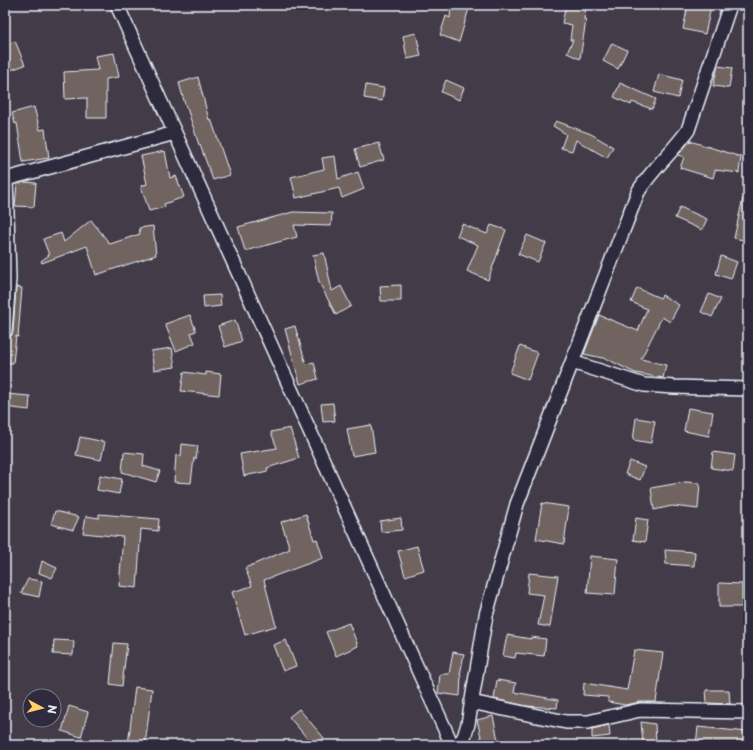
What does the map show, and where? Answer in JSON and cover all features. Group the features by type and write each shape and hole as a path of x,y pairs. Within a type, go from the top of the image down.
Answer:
{"street":[{"path":"117,5 452,745"},
{"path":"458,745 464,737 468,724 486,615 517,504 638,192 647,178 680,142 688,130 730,5"},
{"path":"5,331 9,278 6,179 175,134"},
{"path":"572,362 644,384 674,387 748,389"},
{"path":"471,702 566,722 588,722 647,710 748,712"}],"building":[{"path":"451,5 470,5 459,42 440,35 446,16 450,18"},
{"path":"566,5 586,5 584,20 586,20 580,59 567,53 573,40 570,40 572,25 562,23"},
{"path":"688,5 711,7 705,34 683,29"},
{"path":"416,33 421,56 407,59 403,36"},
{"path":"15,41 25,65 5,72 5,45"},
{"path":"612,43 627,50 618,69 603,61"},
{"path":"114,53 119,77 106,79 106,118 87,118 87,98 65,99 64,72 98,70 95,56"},
{"path":"718,66 732,68 729,88 713,86"},
{"path":"659,74 682,80 678,98 654,92"},
{"path":"198,77 209,120 211,119 230,175 213,180 186,108 179,83"},
{"path":"446,80 464,88 459,100 441,92"},
{"path":"620,83 656,99 652,109 632,102 631,105 614,97"},
{"path":"366,85 384,88 382,101 364,98"},
{"path":"34,107 40,130 45,129 49,158 23,162 17,123 15,124 12,113"},
{"path":"556,121 591,134 613,147 607,158 576,140 572,151 561,148 566,134 553,126"},
{"path":"690,141 741,157 739,173 715,170 713,178 680,168 684,157 678,155"},
{"path":"379,143 384,160 360,167 355,149"},
{"path":"165,151 170,178 176,176 184,197 164,204 165,207 149,211 141,186 147,184 141,156"},
{"path":"335,156 338,179 358,172 364,189 342,198 339,188 296,198 291,177 324,169 322,158"},
{"path":"24,182 36,183 34,207 15,206 17,184"},
{"path":"743,198 748,198 748,241 734,238"},
{"path":"680,207 707,219 702,230 675,218"},
{"path":"293,212 332,213 331,226 294,225 297,237 245,251 238,227"},
{"path":"91,220 110,244 140,234 139,228 153,226 156,255 96,275 87,246 42,263 41,261 49,255 43,239 61,233 64,242"},
{"path":"462,224 487,234 491,225 506,230 488,280 467,271 478,245 457,236"},
{"path":"527,235 546,243 538,262 518,254"},
{"path":"324,253 332,291 341,286 351,306 336,315 319,282 313,255"},
{"path":"721,256 737,262 731,279 716,274"},
{"path":"401,285 401,301 381,301 380,286"},
{"path":"16,287 22,288 18,337 16,336 13,363 5,363 5,339 11,336 13,332"},
{"path":"637,288 660,298 662,295 679,305 670,322 662,317 641,359 666,365 663,378 635,373 607,359 584,354 599,315 638,331 647,309 631,302"},
{"path":"709,294 721,299 712,317 701,312"},
{"path":"220,295 221,306 204,308 203,296"},
{"path":"190,315 196,331 191,333 195,343 176,351 165,324"},
{"path":"235,320 242,341 225,347 218,326"},
{"path":"295,326 306,364 314,362 318,379 300,384 285,329"},
{"path":"520,346 538,353 528,380 510,373"},
{"path":"172,348 175,367 154,370 151,351"},
{"path":"184,372 206,375 206,372 221,374 219,395 181,391"},
{"path":"5,394 30,396 29,410 5,407"},
{"path":"333,403 335,421 323,422 321,404"},
{"path":"688,408 713,412 709,436 684,431"},
{"path":"636,418 655,421 651,443 633,440"},
{"path":"371,425 375,452 352,456 347,429"},
{"path":"290,428 299,458 267,468 268,471 244,476 240,454 277,448 271,432"},
{"path":"80,437 105,442 101,460 76,455"},
{"path":"182,444 198,446 196,459 194,458 191,483 174,482 176,455 181,456"},
{"path":"124,452 144,454 143,466 160,471 156,482 122,472"},
{"path":"713,452 735,455 733,471 711,468"},
{"path":"630,461 645,467 640,480 625,474"},
{"path":"100,475 122,479 119,494 97,490"},
{"path":"685,482 700,483 698,509 672,506 654,510 651,488"},
{"path":"542,503 569,507 564,544 536,539"},
{"path":"55,511 79,517 73,530 51,524"},
{"path":"99,514 159,519 158,531 141,529 137,588 119,586 123,537 83,533 86,516 99,518"},
{"path":"306,514 314,540 317,539 323,558 264,580 276,626 245,635 232,592 252,586 245,568 290,549 281,522"},
{"path":"401,518 402,530 381,532 380,521"},
{"path":"636,518 648,520 645,542 633,540"},
{"path":"417,546 424,570 405,576 398,551"},
{"path":"665,550 695,552 694,566 666,564"},
{"path":"590,556 618,559 615,595 587,593"},
{"path":"42,561 57,568 52,578 39,573"},
{"path":"529,573 558,576 550,627 538,625 544,595 527,593"},
{"path":"28,579 42,581 39,597 21,593"},
{"path":"719,583 742,584 742,607 719,607"},
{"path":"349,623 358,646 336,656 326,632"},
{"path":"507,635 531,639 531,637 546,639 544,656 516,653 515,658 503,656"},
{"path":"54,640 74,641 73,655 53,654"},
{"path":"286,640 296,666 283,671 273,645"},
{"path":"114,643 127,644 122,686 110,684"},
{"path":"634,650 663,653 656,702 640,702 625,705 608,702 608,697 583,695 584,683 627,690"},
{"path":"453,652 464,654 460,675 460,696 438,693 440,674 449,674"},
{"path":"497,680 516,683 514,692 558,700 557,708 527,706 494,699"},
{"path":"135,687 152,689 145,745 128,745"},
{"path":"706,690 729,690 730,704 707,703"},
{"path":"69,706 88,712 81,737 62,731"},
{"path":"299,709 324,738 316,745 313,745 289,717"},
{"path":"493,716 499,745 483,745 477,720"},
{"path":"641,722 655,724 656,743 643,744"},
{"path":"609,725 610,736 592,738 592,729"},
{"path":"698,727 748,732 748,745 696,745"}]}
